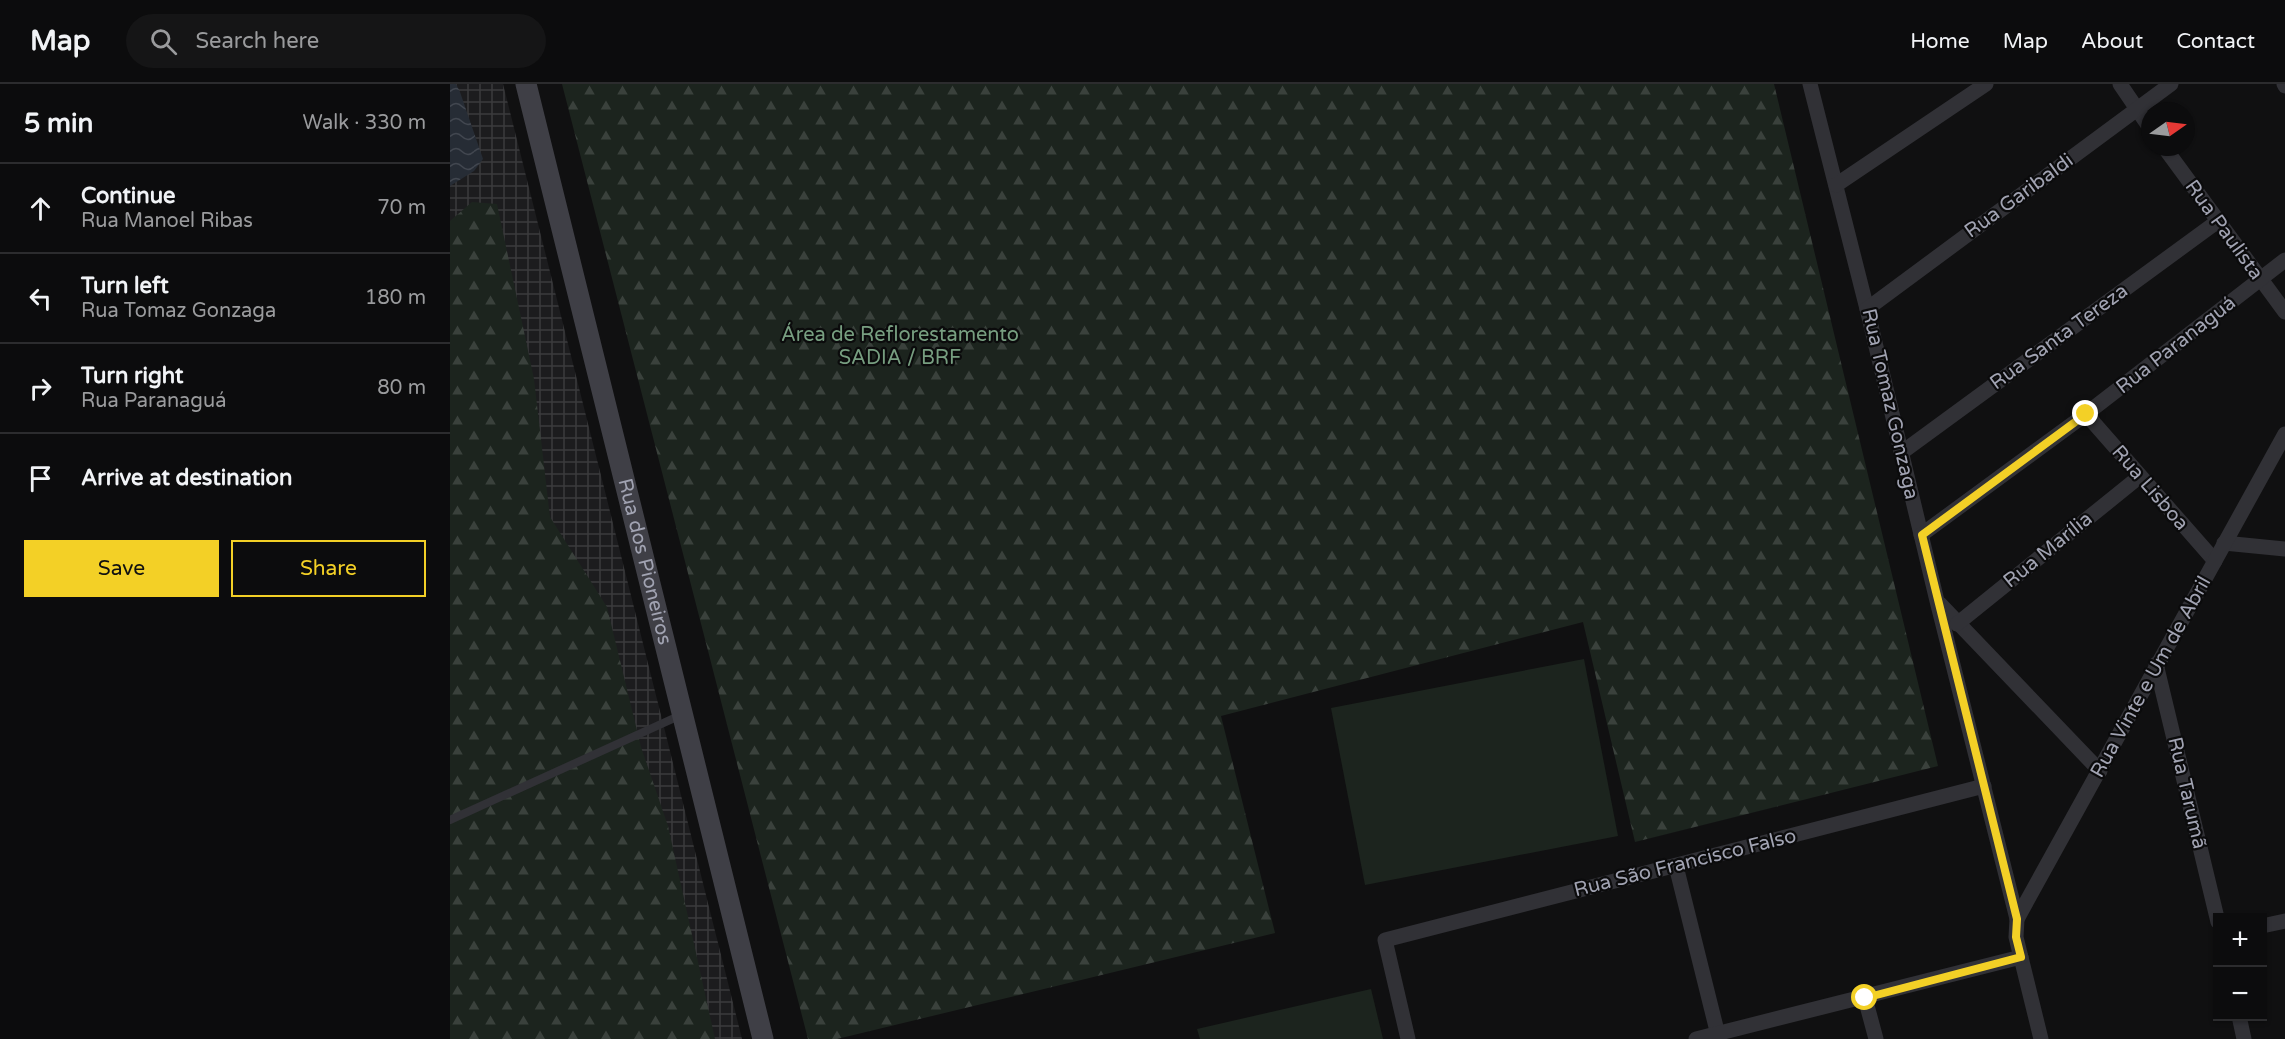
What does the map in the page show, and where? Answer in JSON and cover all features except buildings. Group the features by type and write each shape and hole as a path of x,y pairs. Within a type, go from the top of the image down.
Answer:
{"main road":[{"name":"Rua dos Pioneiros","path":"526,84 764,1039"}],"street":[{"name":"Rua Tomaz Gonzaga","path":"1810,84 1867,309 1936,601 2017,919 2016,937 2041,1039"},
{"path":"1836,185 1986,84"},
{"path":"2120,84 2141,116"},
{"name":"Rua Garibaldi","path":"1867,309 2171,84"},
{"name":"Rua Paulista","path":"2171,156 2285,312"},
{"name":"Rua Santa Tereza","path":"1901,453 2218,221"},
{"name":"Rua Paranaguá","path":"1922,535 2086,414 2285,260"},
{"name":"Rua Lisboa","path":"2086,414 2215,561"},
{"name":"Rua Vinte e Um de Abril","path":"2017,919 2285,434"},
{"name":"Rua Marília","path":"1957,624 2139,477"},
{"path":"2224,543 2285,549"},
{"path":"1936,601 2100,771"},
{"name":"Rua Tarumã","path":"2156,664 2215,913"},
{"name":"Rua São Francisco Falso","path":"1408,1039 1385,940 1984,786"},
{"path":"1676,866 1719,1036"},
{"path":"2267,925 2285,921"},
{"path":"1696,1039 1719,1036 2021,957"},
{"path":"1865,998 1876,1039"},
{"path":"2240,1021 2244,1039"}],"lane":[{"path":"450,820 683,714"}],"shaded area":[{"path":"450,84 503,84 742,1039 450,1039"}],"green space":[{"name":"Área de Reflorestamento SADIA / BRF","path":"562,84 1774,84 1938,766 1635,842 1583,622 1221,716 1275,933 837,1039 808,1039"},
{"path":"472,202 497,204 534,379 550,517 607,607 641,747 668,826 715,1039 450,1039 450,221"},
{"path":"1584,659 1618,836 1365,885 1331,708"},
{"path":"1371,989 1383,1039 1200,1039 1197,1029"}],"water":[{"path":"450,84 456,84 460,92 483,159 474,171 450,186"}],"route":[{"path":"1865,998 2021,957 2016,937 2017,919 1936,601 1922,535 2086,414"}]}
